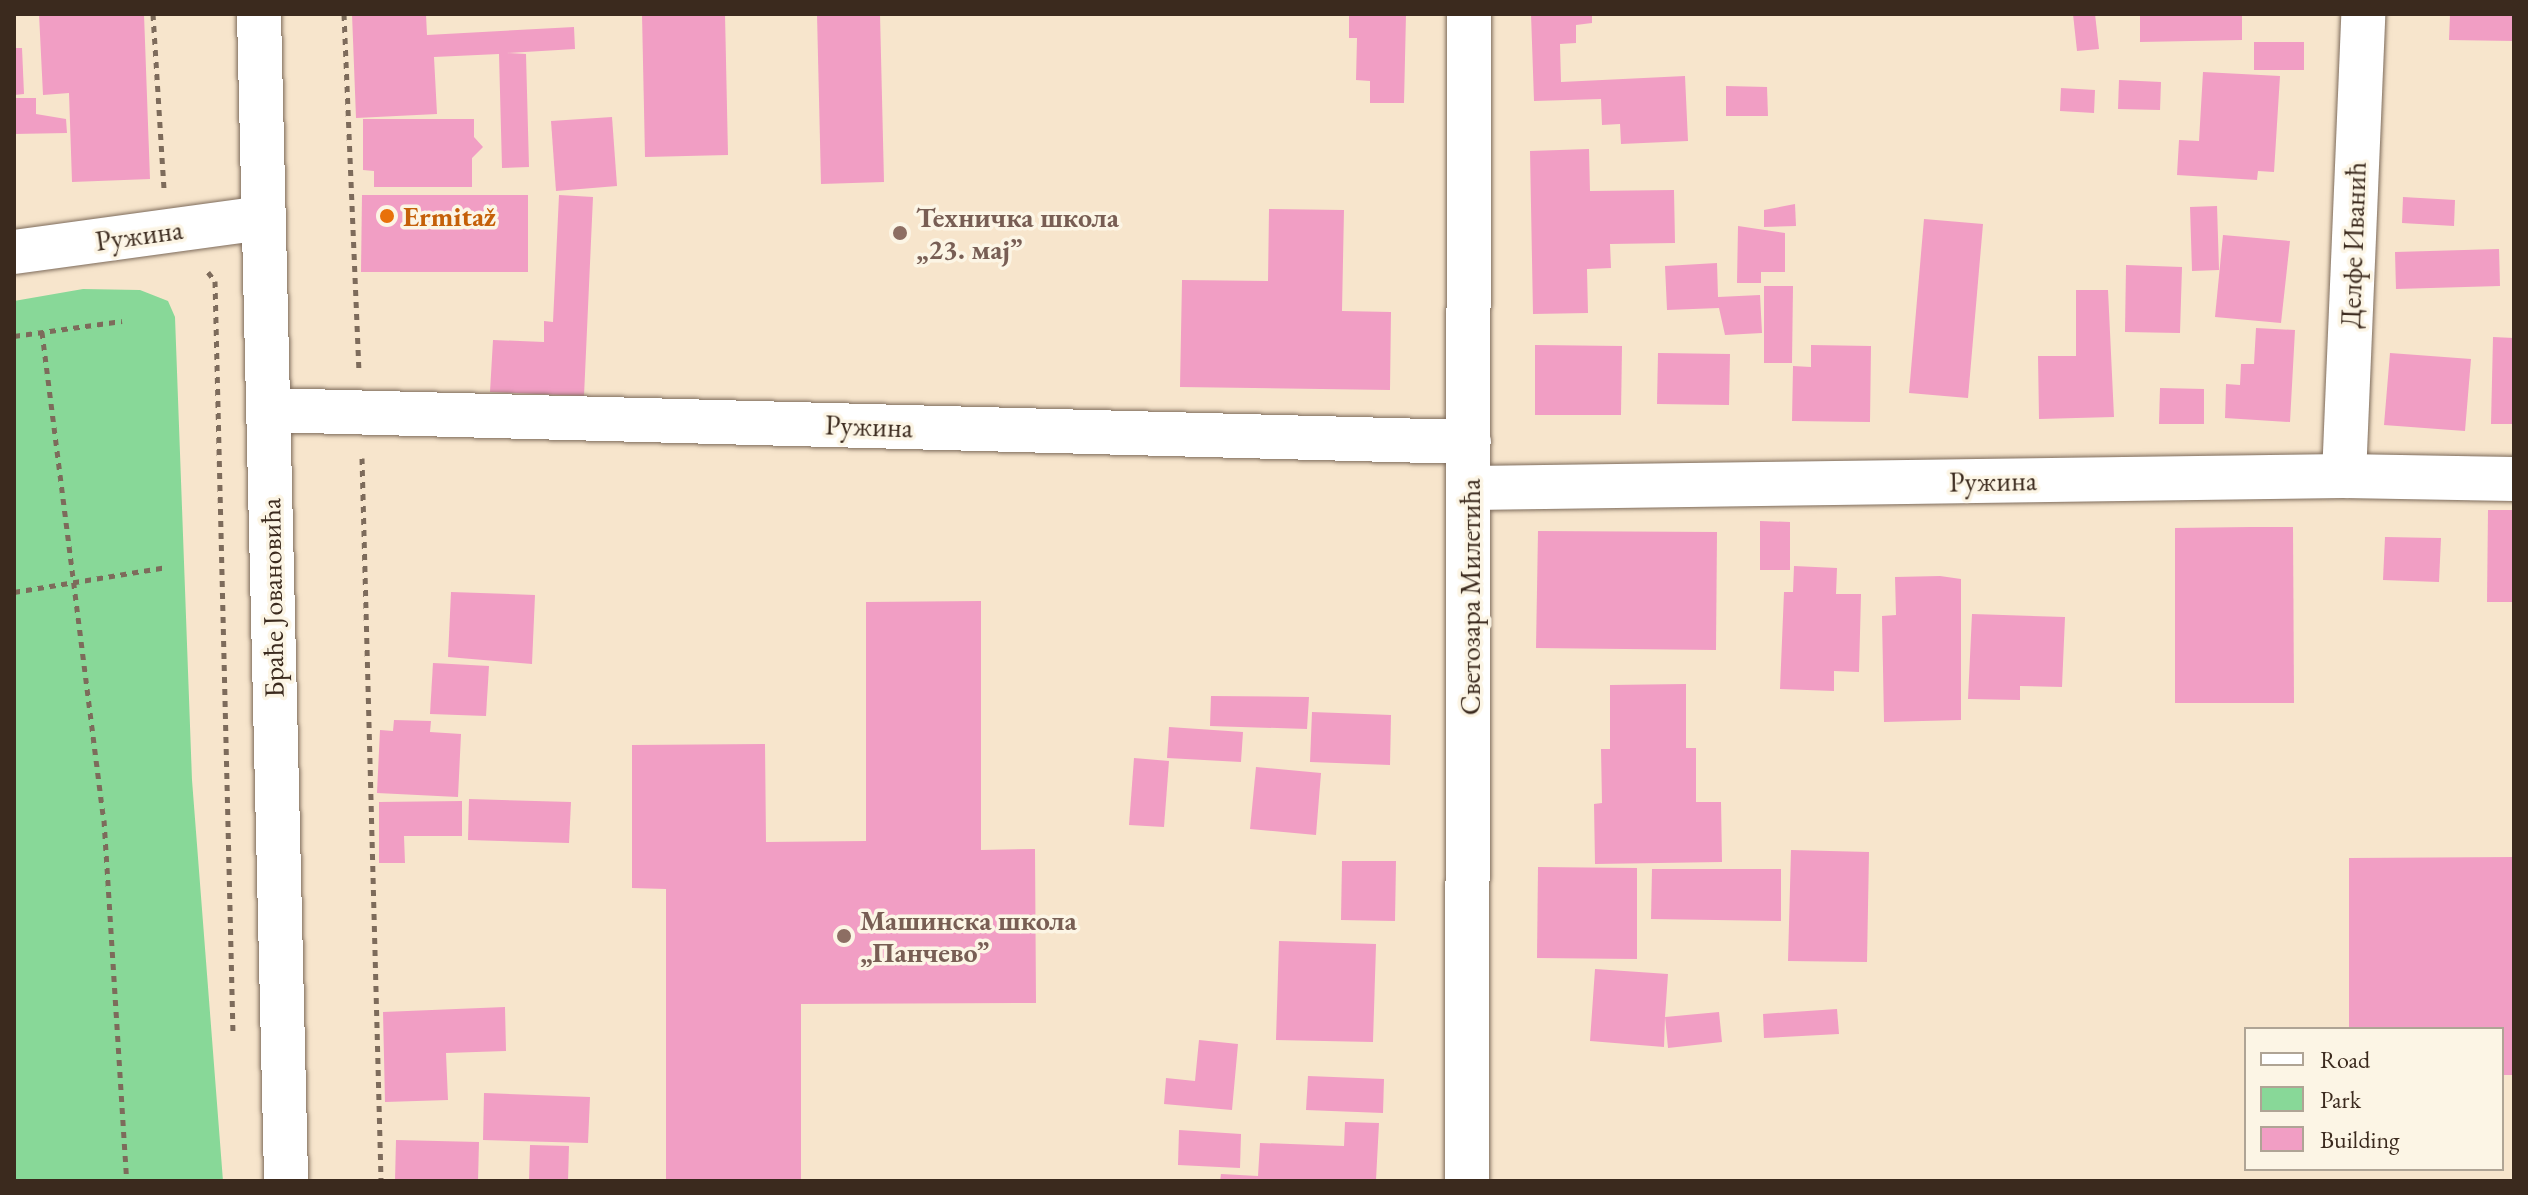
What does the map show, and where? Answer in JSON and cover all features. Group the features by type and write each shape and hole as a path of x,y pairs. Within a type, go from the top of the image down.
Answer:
{"street":[{"name":"Браће Јовановића","path":"259,14 286,1181"},
{"name":"Светозара Милетића","path":"1467,1181 1472,488 1465,295 1469,14"},
{"name":"Делфе Иванић","path":"2344,476 2363,14"},
{"name":"Ружина","path":"14,252 263,218"},
{"name":"Ружина","path":"268,410 1469,442"},
{"name":"Ружина","path":"1472,488 2344,476 2514,479"}],"path":[{"path":"153,14 167,231 181,253 203,265 215,281 233,1043"},
{"path":"344,14 361,412 381,1181"},
{"path":"14,336 122,321"},
{"path":"42,332 104,820 127,1181"},
{"path":"14,592 167,567"}],"green space":[{"path":"83,289 140,290 168,301 175,317 192,780 223,1181 14,1181 14,301"}],"building":[{"path":"39,14 144,14 150,179 72,182 69,93 43,95"},
{"path":"352,14 426,14 427,35 574,27 575,49 507,53 526,54 529,167 502,168 499,54 434,57 437,114 356,118"},
{"path":"642,14 725,14 728,155 645,157"},
{"path":"817,14 880,14 884,182 821,184"},
{"path":"1349,14 1406,14 1404,103 1370,103 1370,81 1356,80 1357,38 1349,38"},
{"path":"1531,14 1592,14 1592,23 1576,25 1576,43 1560,44 1561,82 1685,76 1688,141 1621,144 1620,124 1602,125 1601,99 1534,101"},
{"path":"2073,14 2095,14 2099,49 2077,51"},
{"path":"2140,14 2242,14 2242,40 2140,42"},
{"path":"2450,14 2514,14 2514,41 2449,40"},
{"path":"2254,42 2304,42 2304,70 2254,70"},
{"path":"14,48 22,48 24,94 14,95"},
{"path":"2203,72 2280,76 2274,172 2258,171 2257,180 2177,175 2179,140 2199,141"},
{"path":"2119,80 2161,82 2160,110 2118,109"},
{"path":"1726,86 1767,87 1768,116 1726,116"},
{"path":"2061,88 2095,90 2094,113 2060,111"},
{"path":"14,98 36,98 36,114 66,119 67,133 14,134"},
{"path":"612,117 617,186 556,191 551,121"},
{"path":"363,119 474,119 474,137 483,147 472,158 472,187 374,187 374,171 363,170"},
{"path":"1589,149 1590,191 1674,190 1675,243 1610,244 1611,268 1587,269 1588,313 1533,314 1530,151"},
{"path":"362,195 528,195 528,272 361,272"},
{"path":"559,195 593,197 584,396 490,392 493,340 544,342 544,321 553,322"},
{"path":"2403,197 2455,200 2454,226 2402,223"},
{"path":"1795,204 1796,226 1764,227 1764,210"},
{"path":"2217,206 2219,270 2192,271 2190,207"},
{"path":"1269,209 1344,210 1342,311 1391,312 1390,390 1180,387 1182,280 1268,281"},
{"path":"1924,219 1983,224 1968,398 1909,393"},
{"path":"1738,226 1785,233 1785,272 1761,272 1761,283 1737,283"},
{"path":"2223,235 2290,241 2281,323 2215,317"},
{"path":"2499,249 2500,286 2396,289 2395,252"},
{"path":"1717,263 1718,297 1760,295 1762,333 1725,335 1719,308 1667,310 1665,266"},
{"path":"2126,265 2182,267 2180,333 2125,332"},
{"path":"1764,286 1793,286 1792,363 1764,363"},
{"path":"2076,290 2108,290 2114,417 2039,419 2038,356 2076,356"},
{"path":"2256,328 2295,330 2290,422 2225,418 2226,384 2240,385 2241,364 2254,364"},
{"path":"2493,337 2514,338 2514,424 2491,424"},
{"path":"1535,345 1622,346 1621,415 1535,415"},
{"path":"1811,345 1871,346 1870,422 1792,421 1793,366 1811,367"},
{"path":"1658,353 1730,354 1729,405 1657,404"},
{"path":"2390,353 2471,359 2465,431 2384,425"},
{"path":"2160,388 2204,389 2204,424 2159,424"},
{"path":"2488,510 2514,510 2514,602 2487,602"},
{"path":"1760,521 1790,522 1790,570 1760,570"},
{"path":"2293,527 2294,703 2175,703 2175,528"},
{"path":"1538,531 1717,532 1716,650 1536,648"},
{"path":"2385,537 2441,538 2439,582 2383,580"},
{"path":"1794,566 1837,568 1836,594 1861,594 1859,672 1834,671 1834,691 1780,689 1784,592 1793,592"},
{"path":"1895,577 1961,579 1961,720 1884,722 1882,616 1896,615"},
{"path":"451,592 535,595 532,664 448,657"},
{"path":"981,601 981,850 1035,849 1036,1003 801,1004 801,1181 666,1181 666,889 632,888 632,745 765,744 766,842 866,841 866,602"},
{"path":"1972,614 2065,617 2062,687 2020,686 2020,700 1968,699"},
{"path":"433,663 489,666 486,716 430,714"},
{"path":"1686,684 1686,748 1696,748 1696,802 1721,802 1722,862 1595,864 1594,804 1602,803 1601,749 1610,749 1610,685"},
{"path":"1211,696 1309,697 1307,729 1210,726"},
{"path":"1312,712 1391,715 1390,765 1310,762"},
{"path":"394,720 431,721 430,732 461,734 458,797 377,793 380,730 393,731"},
{"path":"1169,727 1243,732 1241,762 1167,758"},
{"path":"1134,758 1169,761 1164,827 1129,825"},
{"path":"1256,767 1321,773 1316,835 1250,829"},
{"path":"469,799 571,802 569,843 468,840"},
{"path":"462,801 462,836 404,836 405,863 379,863 379,802"},
{"path":"1791,850 1869,852 1867,962 1788,961"},
{"path":"2514,857 2514,1075 2504,1075 2504,1027 2349,1027 2349,858"},
{"path":"1342,861 1396,861 1395,921 1341,920"},
{"path":"1538,867 1637,868 1637,959 1537,958"},
{"path":"1652,869 1781,869 1781,921 1651,919"},
{"path":"1279,941 1376,944 1373,1042 1276,1040"},
{"path":"1595,969 1668,974 1664,1047 1590,1041"},
{"path":"505,1007 506,1051 446,1053 448,1100 385,1102 383,1012"},
{"path":"1837,1009 1839,1034 1764,1038 1763,1014"},
{"path":"1719,1012 1722,1042 1668,1048 1665,1017"},
{"path":"1199,1040 1238,1044 1232,1110 1164,1104 1166,1078 1195,1081"},
{"path":"1308,1076 1384,1079 1383,1113 1306,1110"},
{"path":"484,1093 590,1097 588,1143 483,1140"},
{"path":"1345,1122 1379,1123 1376,1180 1220,1181 1221,1174 1258,1176 1260,1143 1344,1146"},
{"path":"1179,1130 1241,1134 1240,1168 1178,1165"},
{"path":"396,1140 479,1142 478,1181 395,1181"},
{"path":"530,1145 569,1146 568,1181 529,1181"}],"place":[{"name":"Ermitaž","path":"387,216"},
{"name":"Техничка школа „23. мај”","path":"900,233"},
{"name":"Машинска школа „Панчево”","path":"844,936"}]}
